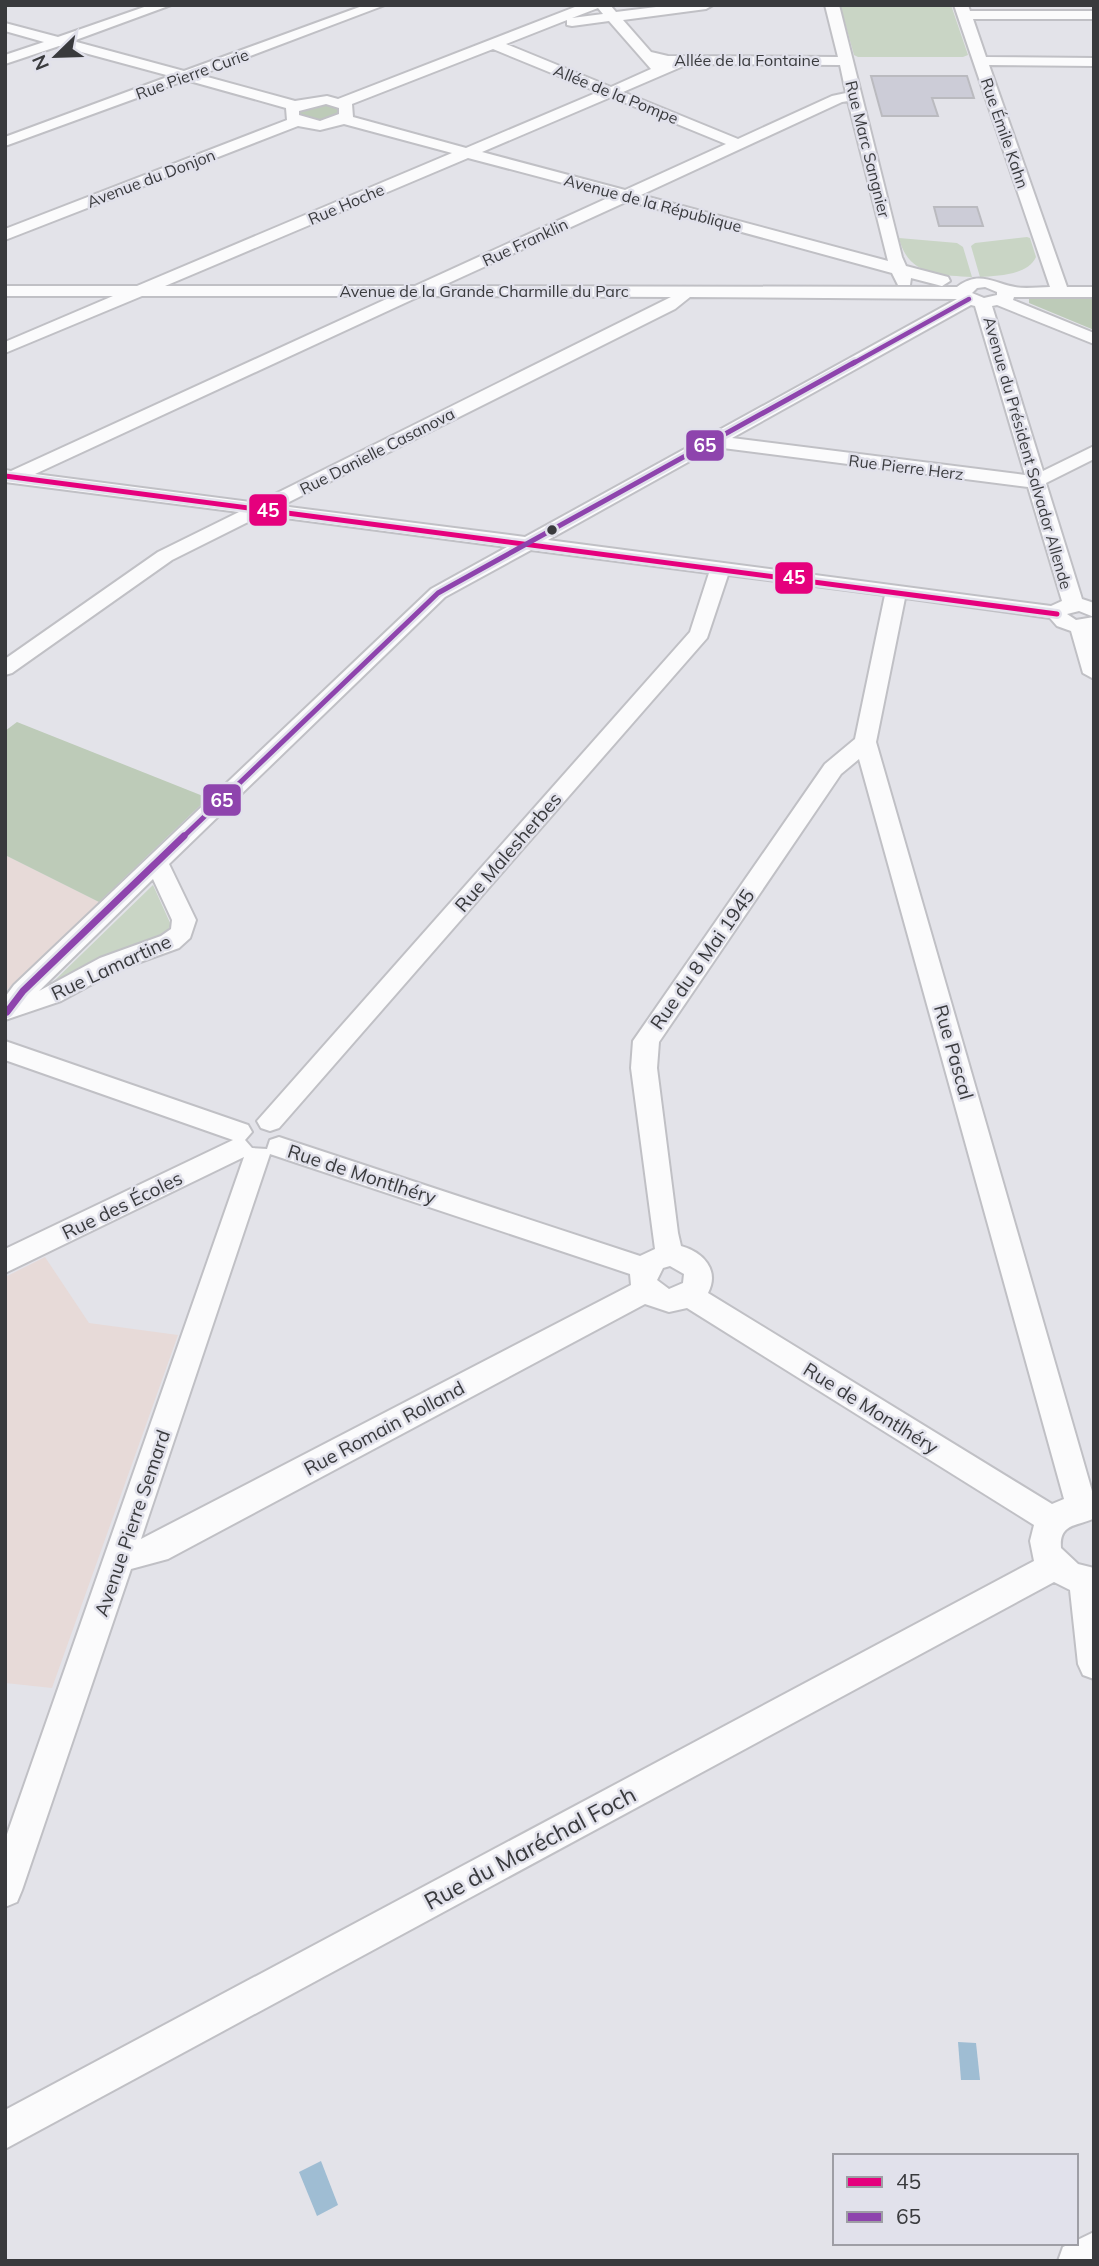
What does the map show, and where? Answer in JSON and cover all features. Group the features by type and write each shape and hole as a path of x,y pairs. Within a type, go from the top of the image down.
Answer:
{"street":[{"path":"5,60 164,5"},
{"name":"Rue Pierre Curie","path":"5,142 378,5"},
{"path":"5,27 185,76 297,113 320,125 342,111 494,44 593,5"},
{"path":"603,5 661,71"},
{"path":"539,27 706,5"},
{"name":"Rue Marc Sangnier","path":"832,5 899,270 908,291"},
{"path":"962,10 1094,15"},
{"name":"Rue Émile Kahn","path":"962,10 1060,292"},
{"name":"Allée de la Pompe","path":"494,44 738,144"},
{"name":"Allée de la Fontaine","path":"648,55 686,60 846,61"},
{"name":"Rue Hoche","path":"5,348 686,60"},
{"path":"980,61 1094,62"},
{"name":"Rue Franklin","path":"8,478 837,99 855,95"},
{"path":"297,113 318,100 342,111"},
{"name":"Avenue de la République","path":"342,111 467,153 984,294 1094,339"},
{"name":"Avenue du Donjon","path":"5,235 297,113"},
{"path":"984,294 1044,272 1049,261"},
{"name":"Avenue de la Grande Charmille du Parc","path":"5,291 908,291 984,294 1094,292"},
{"name":"Rue Danielle Casanova","path":"5,668 157,561 669,305 682,297 683,291"},
{"name":"Rue Lamartine","path":"6,1013 23,991 438,593 712,440 984,294"},
{"name":"Avenue du Président Salvador Allende","path":"984,294 1036,480 1083,613 1094,673"},
{"name":"Rue Pierre Herz","path":"712,440 990,477 1036,480"},
{"path":"1036,480 1094,451"},
{"path":"8,478 896,592 1083,613"},
{"name":"Rue Malesherbes","path":"254,1146 283,1132 270,1121 700,634 720,569"},
{"name":"Rue Pascal","path":"896,592 865,742 1088,1511"},
{"name":"Rue du 8 Mai 1945","path":"670,1255 664,1233 644,1068 646,1041 833,769 865,742"},
{"name":"Rue Lamartine","path":"6,1013 52,995 108,964 177,938 185,927 184,920 157,862"},
{"name":"Rue de Montlhéry","path":"5,1050 254,1146 645,1279"},
{"name":"Rue des Écoles","path":"5,1262 254,1146"},
{"name":"Avenue Pierre Semard","path":"5,1890 120,1558 254,1146"},
{"path":"670,1255 682,1257 698,1270 697,1289 682,1300 662,1300 645,1279 659,1256 670,1255"},
{"name":"Rue Romain Rolland","path":"120,1558 157,1549 645,1279"},
{"name":"Rue de Montlhéry","path":"690,1296 1052,1520"},
{"path":"1088,1511 1065,1512 1052,1520 1045,1530 1044,1542 1078,1576 1094,1664"},
{"name":"Rue du Maréchal Foch","path":"5,2130 1078,1576"},
{"path":"1077,2261 1094,2251"}],"shaded area":[{"path":"5,855 99,902 5,992"},
{"path":"45,1257 89,1323 178,1335 52,1688 5,1683 5,1277"}],"green space":[{"path":"840,5 951,5 968,55 858,57 854,55"},
{"path":"319,103 338,106 342,112 322,120 299,117 297,111"},
{"path":"899,238 957,243 963,247 972,277 926,271 909,259"},
{"path":"1030,238 1036,257 1032,263 1020,271 980,277 971,246 975,243"},
{"path":"1029,299 1094,299 1094,330 1029,303"},
{"path":"17,722 208,798 99,902 5,855 5,731"},
{"path":"153,885 171,925 166,933 103,957 52,983"}],"water":[{"path":"958,2042 976,2043 980,2080 961,2080"},
{"path":"321,2161 338,2205 317,2216 299,2172"}],"building":[{"path":"871,76 967,76 974,98 932,98 938,116 882,116"},
{"path":"934,207 977,207 983,226 939,226"}],"transit line":[{"name":"65","path":"7,1012 23,991 438,593 969,299"},
{"name":"45","path":"5,476 1037,609 1057,614"}]}
